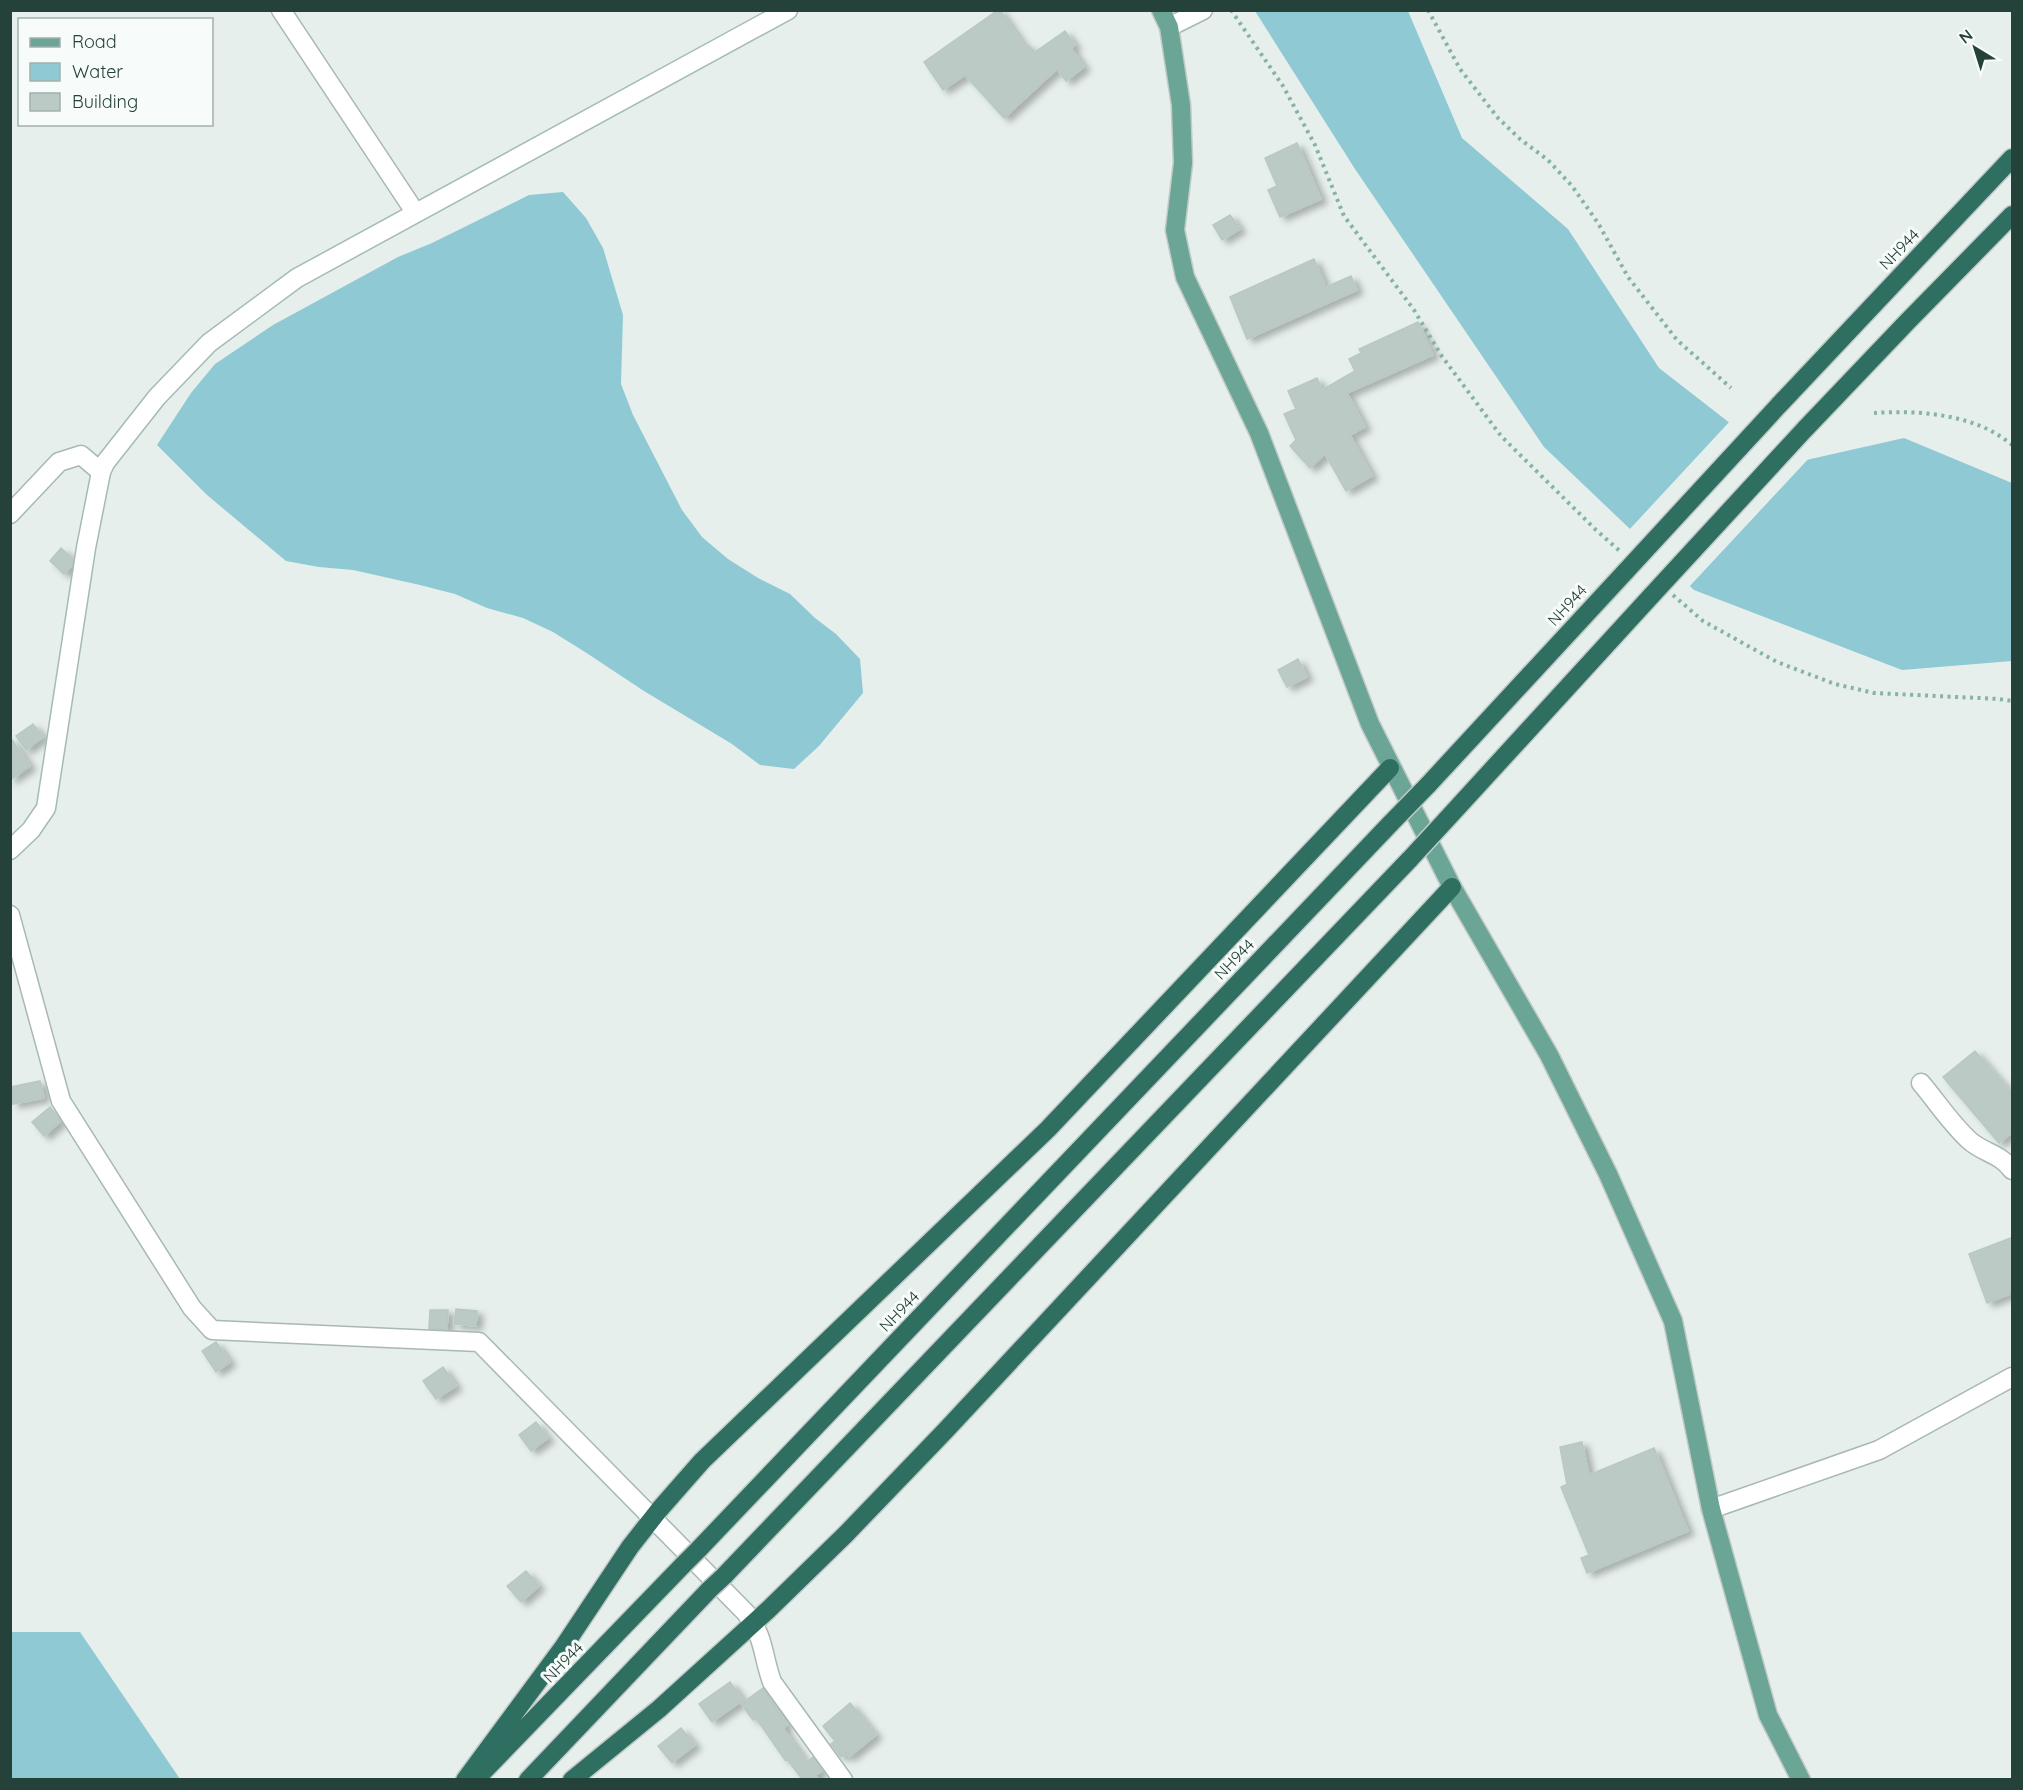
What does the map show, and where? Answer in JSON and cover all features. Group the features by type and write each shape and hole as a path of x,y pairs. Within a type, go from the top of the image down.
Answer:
{"highway":[{"name":"NH944","path":"476,1779 698,1550 1428,785 1624,562 1779,405 2013,158"},
{"path":"528,1779 1410,859 1660,592 1805,429 2013,215"},
{"path":"465,1779 564,1646 630,1546 702,1461 1048,1129 1390,768"},
{"path":"572,1779 659,1709 754,1623 846,1534 946,1430 1452,887"}],"main road":[{"path":"1165,19 1181,105 1184,163 1175,230 1185,277 1259,432 1370,724 1390,768 1452,887 1549,1054 1608,1174 1673,1321 1711,1509 1768,1715 1801,1779"}],"street":[{"path":"281,10 416,212"},
{"path":"10,850 31,830 46,808 86,548 101,472 105,463 157,397 208,343 297,278 788,10"},
{"path":"1165,19 1203,10"},
{"path":"10,514 60,462 81,455 101,472"},
{"path":"10,915 61,1101 192,1308 212,1330 479,1342 731,1596 754,1623 761,1637 766,1667 772,1682 843,1779"},
{"path":"1921,1083 1968,1139 1978,1147 2004,1160 2013,1170"},
{"path":"1711,1509 1879,1450 2013,1377"}],"path":[{"path":"1231,10 1283,86 1310,135 1344,216 1414,310 1441,356 1501,436 1596,530 1624,562"},
{"path":"1428,10 1460,69 1498,118 1520,139 1548,160 1572,186 1598,223 1628,277 1677,340 1731,388"},
{"path":"1874,413 1908,411 1973,423 2013,445"},
{"path":"1660,592 1713,627 1777,662 1835,684 1874,693 2013,701"}],"water":[{"path":"1255,11 1408,11 1462,138 1568,229 1659,368 1784,465 1904,438 2012,483 2012,661 1902,670 1694,590 1544,447 1355,169"},
{"path":"563,192 586,218 603,248 623,315 621,384 633,415 682,510 702,537 728,559 790,594 836,634 860,659 863,693 819,746 794,769 760,765 732,744 553,632 523,618 487,608 455,594 420,585 353,570 286,561 207,495 157,445 191,393 215,364 273,325 398,257 432,243 529,195"},
{"path":"11,1632 80,1632 180,1779 11,1779"}],"pier":[{"path":"1731,420 1785,462 1811,456 1688,588 1628,531"}],"building":[{"path":"998,10 1025,47 1028,45 1035,52 1065,31 1075,45 1071,48 1084,67 1066,81 1057,69 1004,118 965,75 943,90 924,62"},
{"path":"1297,143 1321,199 1280,217 1268,190 1277,186 1265,158"},
{"path":"1230,215 1240,229 1222,240 1213,225"},
{"path":"1314,259 1326,287 1351,276 1357,290 1247,339 1230,297"},
{"path":"1418,322 1433,355 1347,393 1365,427 1350,435 1372,476 1346,491 1325,454 1310,468 1290,446 1296,440 1284,414 1296,409 1288,391 1317,378 1322,390 1355,371 1349,359 1361,353 1359,349"},
{"path":"61,548 73,559 72,566 64,574 50,561"},
{"path":"1298,659 1307,677 1287,687 1278,670"},
{"path":"33,724 43,737 26,750 16,736"},
{"path":"10,737 30,766 10,780"},
{"path":"1975,1051 2013,1095 2013,1132 1999,1143 1943,1077"},
{"path":"40,1081 44,1098 13,1104 10,1087"},
{"path":"50,1107 61,1121 44,1136 32,1122"},
{"path":"2013,1237 2013,1293 1987,1303 1969,1254"},
{"path":"456,1309 477,1311 476,1326 454,1324"},
{"path":"430,1310 448,1310 447,1329 429,1329"},
{"path":"216,1342 230,1362 216,1372 202,1351"},
{"path":"443,1367 456,1386 436,1399 423,1381"},
{"path":"536,1422 548,1438 531,1451 519,1435"},
{"path":"1582,1442 1589,1475 1654,1448 1688,1531 1587,1573 1581,1558 1589,1555 1561,1487 1567,1484 1560,1447"},
{"path":"526,1571 539,1586 521,1602 507,1586"},
{"path":"730,1682 743,1700 712,1722 699,1704"},
{"path":"763,1688 787,1725 783,1728 806,1762 813,1757 822,1771 816,1775 817,1779 802,1779 787,1759 785,1760 756,1718 753,1720 741,1704"},
{"path":"850,1703 876,1735 849,1757 846,1754 841,1757 831,1744 835,1741 823,1726"},
{"path":"681,1728 695,1745 672,1763 658,1746"}]}
